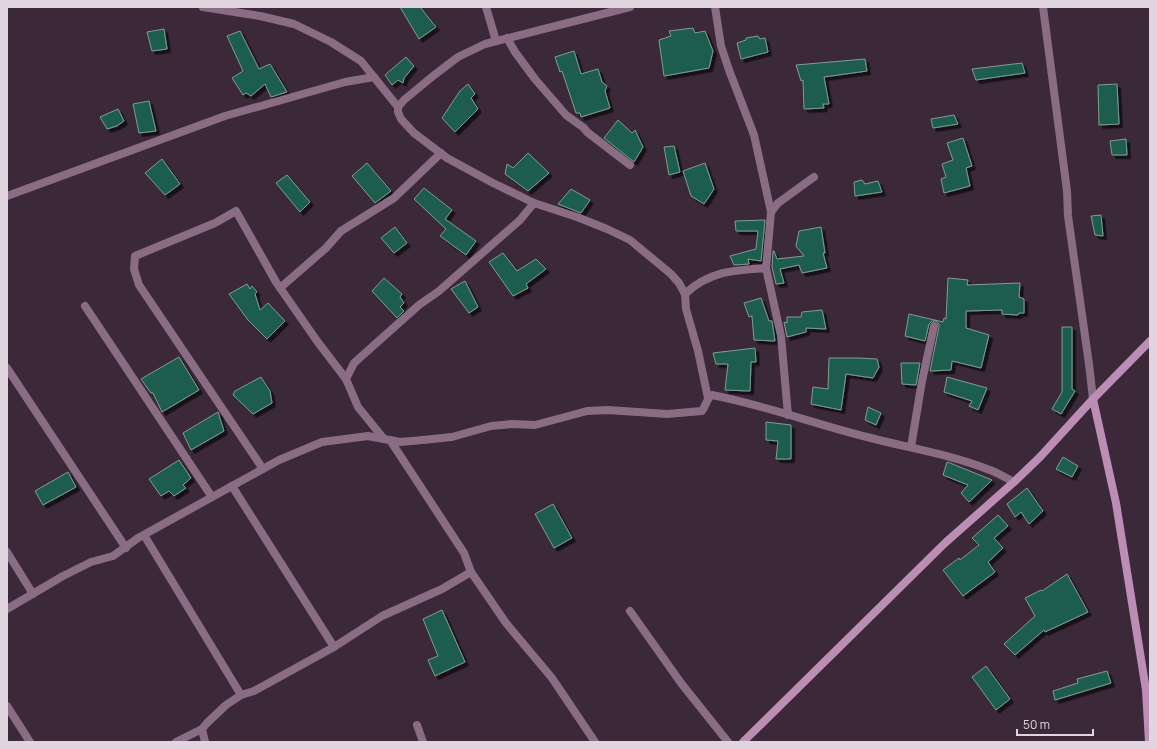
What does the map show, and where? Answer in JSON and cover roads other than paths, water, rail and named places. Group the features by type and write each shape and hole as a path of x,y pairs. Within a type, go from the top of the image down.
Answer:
{"street":[{"path":"7,608 91,562 113,556 144,535 279,460 322,442 368,436 400,442 452,437 474,430 505,425 535,425 586,411 608,410 666,414 702,411 706,406 708,398 698,351 686,309 685,294 679,283 671,274 630,240 585,220 534,203 493,183 441,153 414,133 400,119 398,107 361,61 330,42 294,24 260,16 203,7"},
{"path":"486,7 496,41"},
{"path":"398,107 415,90 458,57 485,44 630,7"},
{"path":"715,7 721,46 754,135 771,212 766,268 780,336 788,415"},
{"path":"1044,7 1067,191 1068,216 1093,399 1116,503 1148,694 1149,742"},
{"path":"507,38 527,68 566,115 630,165"},
{"path":"7,196 225,116 345,82 374,77"},
{"path":"280,288 326,248 341,231 394,198 441,153"},
{"path":"771,212 778,203 814,177"},
{"path":"346,378 354,364 419,305 439,291 514,225 534,203"},
{"path":"263,469 139,285 134,269 135,256 215,223 236,211 280,288 317,341 346,378 358,407 387,440 464,553 471,572 506,623 552,678 595,742"},
{"path":"685,294 695,284 715,275 733,271 766,268"},
{"path":"85,306 212,496"},
{"path":"911,447 922,381 934,326"},
{"path":"743,742 945,543 1040,457 1093,399 1150,341"},
{"path":"7,368 126,548"},
{"path":"708,398 712,395 730,398 866,437 911,447 990,470 1014,482"},
{"path":"232,486 334,647"},
{"path":"144,535 241,695"},
{"path":"7,552 32,594"},
{"path":"176,742 202,729 226,705 241,695 254,691 334,647 382,616 442,589 471,572"},
{"path":"630,611 681,683 728,742"},
{"path":"7,706 30,742"},
{"path":"417,725 423,742"},
{"path":"202,729 205,742"}]}
